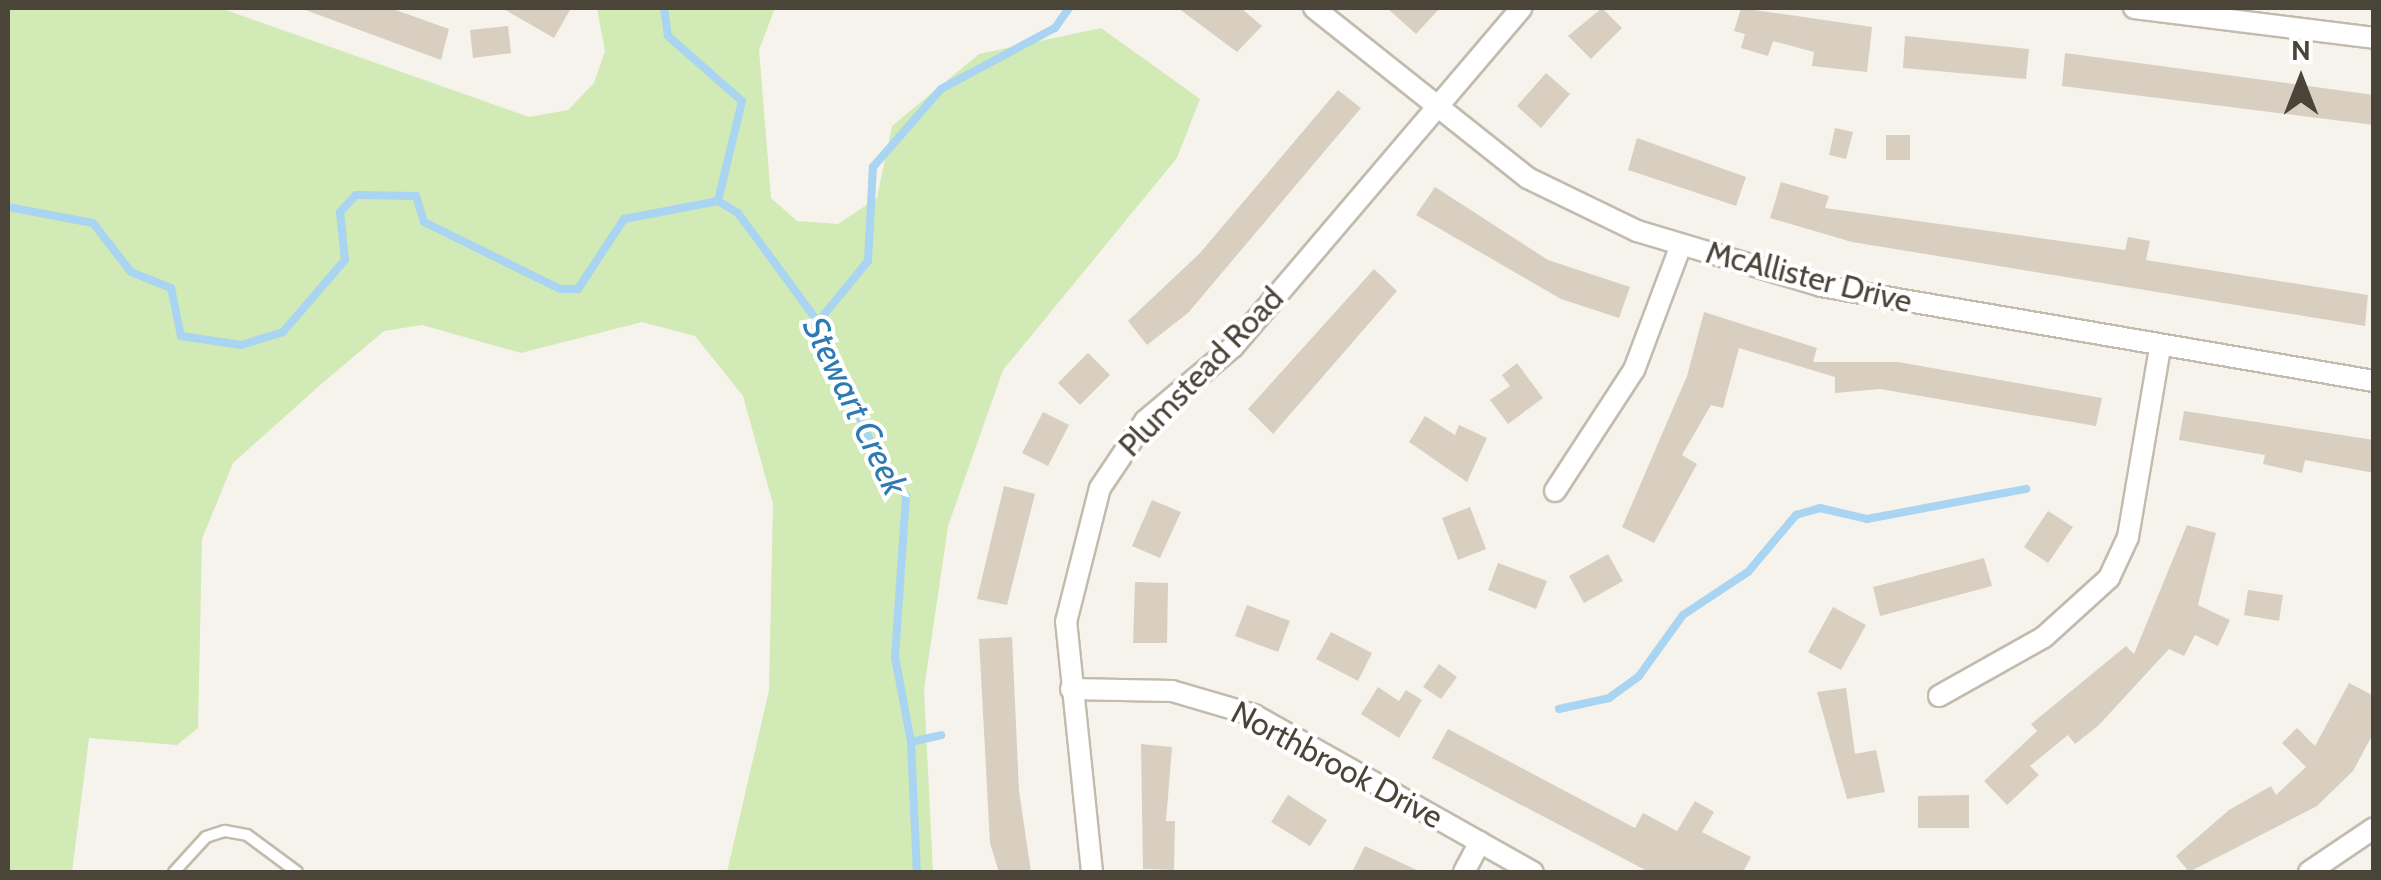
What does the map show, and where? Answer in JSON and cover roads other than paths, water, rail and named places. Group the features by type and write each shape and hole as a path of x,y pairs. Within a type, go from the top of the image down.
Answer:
{"street":[{"name":"McAllister Drive","path":"1314,8 1436,109 1528,178 1681,246 1821,286 2160,347 2374,380"},
{"name":"Plumstead Road","path":"1092,872 1071,690 1071,577 1120,452 1233,347 1522,8"},
{"path":"2134,8 2374,38"},
{"path":"1555,491 1634,370 1681,246"},
{"path":"1939,696 2044,637 2109,578 2128,537 2160,347"},
{"name":"Northbrook Drive","path":"1071,690 1218,702 1534,872"},
{"path":"2309,872 2374,828"},
{"path":"1464,872 1480,842"}],"lane":[{"path":"174,872 206,837 224,832 247,835 297,872"}],"waterway":[{"name":"Stewart Creek","path":"664,8 668,36 742,101 718,201"},
{"path":"818,322 868,261 873,167 941,89 1055,28 1069,8"},
{"path":"8,207 93,223 131,272 171,288 181,336 241,345 283,332 345,260 340,212 356,195 416,196 424,222 560,289 578,289 624,219 718,201"},
{"name":"Stewart Creek","path":"718,201 738,213 818,322 884,472 906,496 895,657 911,742 917,872"},
{"path":"1559,709 1609,698 1639,676 1683,615 1748,572 1796,515 1820,508 1867,519 2026,489"},
{"path":"911,742 941,735"}]}
